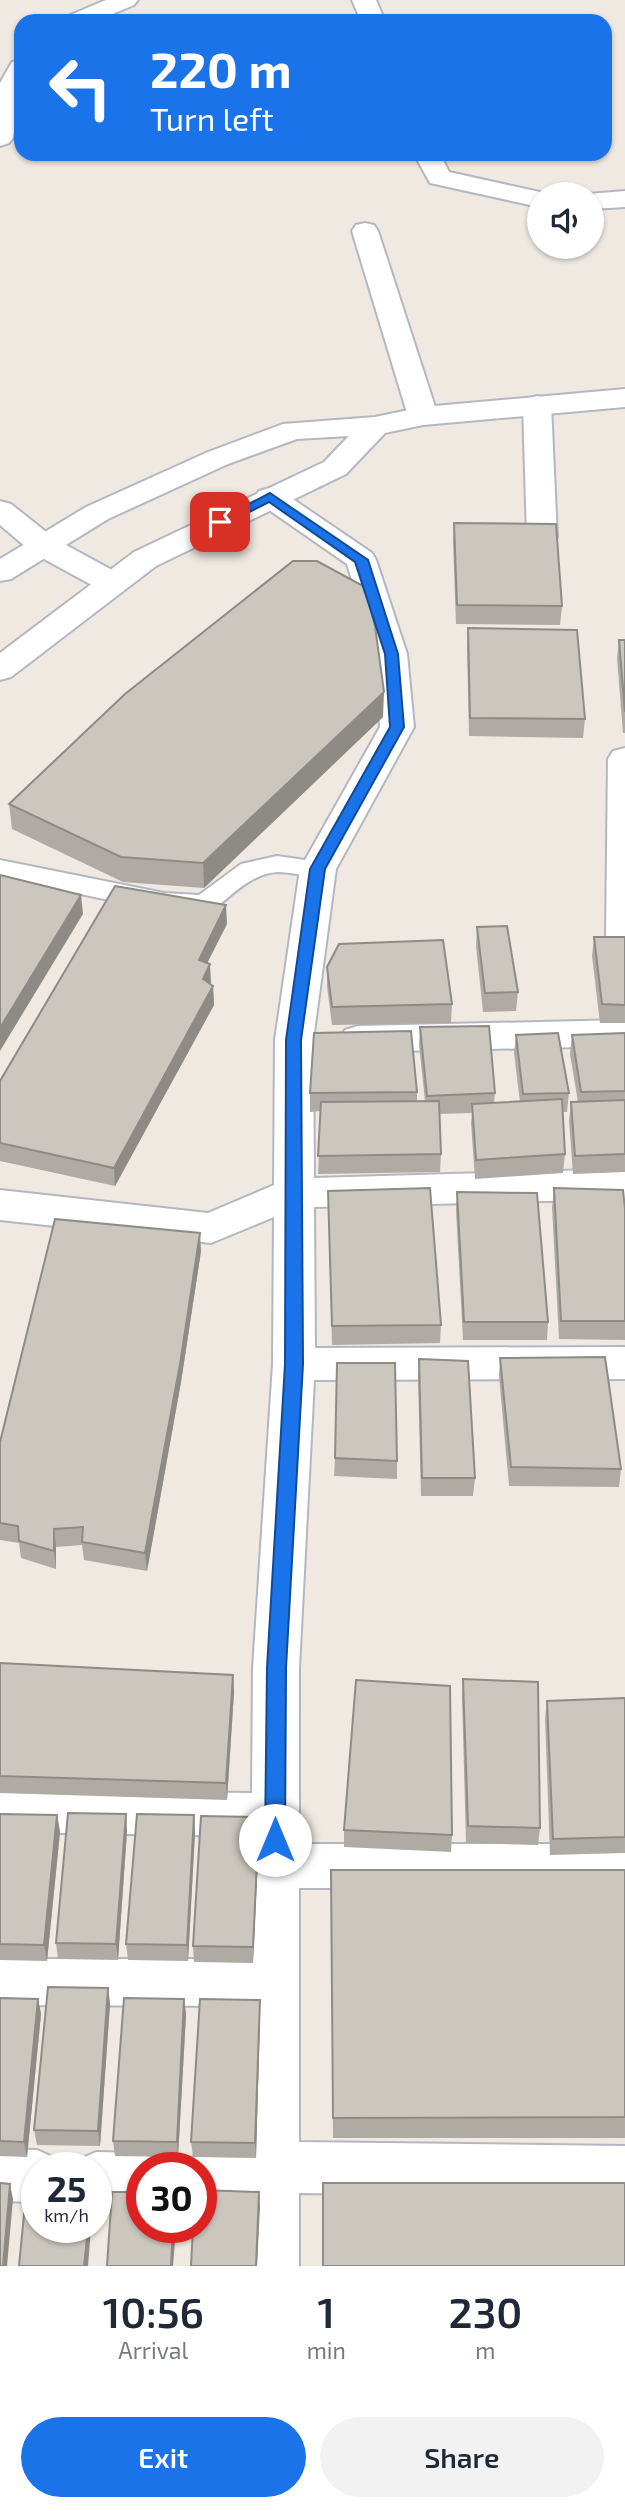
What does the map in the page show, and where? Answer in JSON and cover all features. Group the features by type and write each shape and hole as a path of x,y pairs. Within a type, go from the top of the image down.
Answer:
{"street":[{"path":"93,14 126,0"},
{"path":"0,138 9,89 14,80"},
{"path":"430,161 439,178 527,196"},
{"path":"604,200 625,199"},
{"path":"365,231 423,416"},
{"path":"0,572 97,513 218,458 293,430 375,426 423,416 625,398"},
{"path":"537,405 542,537"},
{"path":"0,670 145,559 335,468 375,426"},
{"path":"270,497 361,560 391,654 397,727 318,869 294,1040 294,1364 276,1668 272,2266"},
{"path":"0,510 44,546 112,583"},
{"path":"624,937 625,759"},
{"path":"294,1040 625,1033"},
{"path":"0,1205 211,1228 293,1193 625,1184"},
{"path":"294,1364 625,1363"},
{"path":"0,1811 275,1815"},
{"path":"275,1866 625,1866"},
{"path":"0,1982 274,1983"},
{"path":"217,2179 273,2175 625,2172"},
{"path":"0,2175 21,2176"}],"lane":[{"path":"0,868 138,896 204,904 249,870 277,864 318,869"}],"building":[{"path":"454,523 556,524 562,606 457,605"},
{"path":"293,561 317,561 365,587 375,626 384,692 203,863 121,857 9,804 125,694"},
{"path":"468,628 577,630 585,719 470,718"},
{"path":"619,640 625,640 625,712"},
{"path":"0,875 81,895 0,1028"},
{"path":"115,886 226,905 199,960 210,964 203,979 213,986 114,1168 0,1143 0,1081"},
{"path":"507,926 518,992 485,993 477,927"},
{"path":"594,937 625,937 625,1005 602,1004"},
{"path":"443,940 452,1004 332,1007 327,967 339,944"},
{"path":"489,1026 495,1093 427,1096 420,1027"},
{"path":"411,1031 417,1092 310,1093 314,1033"},
{"path":"558,1033 569,1093 523,1094 516,1035"},
{"path":"625,1033 625,1091 581,1092 572,1035"},
{"path":"562,1099 565,1154 476,1160 472,1104"},
{"path":"625,1100 625,1154 575,1156 571,1102"},
{"path":"439,1101 441,1154 318,1156 321,1102"},
{"path":"430,1188 441,1325 332,1326 328,1191"},
{"path":"554,1188 623,1190 625,1321 561,1321"},
{"path":"457,1192 537,1193 548,1322 464,1322"},
{"path":"55,1219 200,1233 180,1364 145,1553 82,1542 83,1527 54,1529 54,1551 19,1541 18,1526 0,1523 0,1442"},
{"path":"605,1357 621,1469 511,1467 500,1358"},
{"path":"419,1359 468,1361 475,1478 422,1478"},
{"path":"337,1363 395,1363 397,1461 335,1458"},
{"path":"0,1663 233,1675 226,1783 0,1776"},
{"path":"463,1679 538,1682 540,1828 468,1826"},
{"path":"356,1680 450,1686 452,1835 344,1830"},
{"path":"625,1698 625,1837 553,1839 547,1701"},
{"path":"68,1813 126,1814 116,1944 56,1943"},
{"path":"0,1814 57,1815 44,1945 0,1944"},
{"path":"137,1814 194,1815 187,1945 126,1944"},
{"path":"201,1816 259,1817 253,1947 193,1946"},
{"path":"331,1870 625,1870 625,2117 333,2118"},
{"path":"48,1987 108,1988 98,2131 34,2130"},
{"path":"0,1998 38,1999 24,2142 0,2141"},
{"path":"124,1998 184,1999 177,2142 113,2141"},
{"path":"200,1999 260,2000 255,2143 191,2142"},
{"path":"0,2183 10,2184 3,2266 0,2266"},
{"path":"323,2183 625,2183 625,2266 323,2266"},
{"path":"217,2191 259,2192 256,2266 191,2266 192,2243 217,2243"},
{"path":"112,2192 126,2192 126,2243 172,2243 171,2266 107,2266 109,2243 112,2243"},
{"path":"21,2243 86,2243 84,2266 19,2266"}],"route":[{"path":"220,522 270,497 361,560 391,654 397,727 318,869 294,1040 294,1364 276,1668 275,1840"}]}
